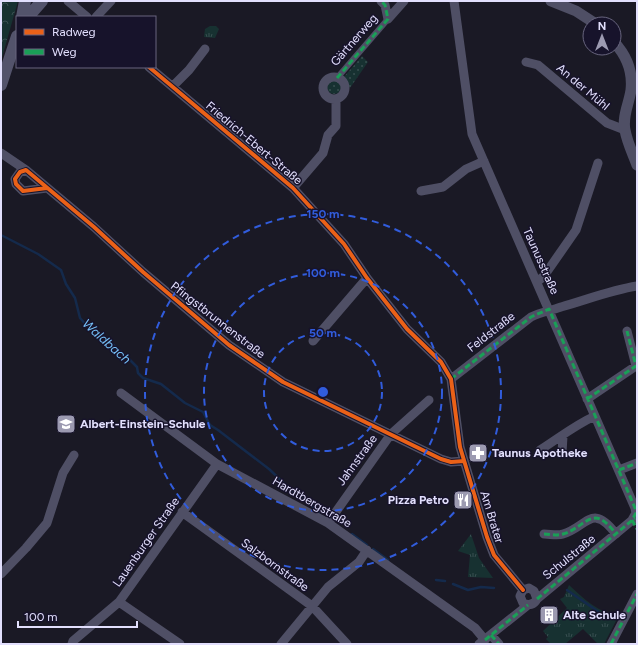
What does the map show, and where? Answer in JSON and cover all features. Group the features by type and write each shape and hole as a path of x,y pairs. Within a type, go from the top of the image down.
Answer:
{"main road":[{"path":"22,16 26,1"},
{"path":"29,16 42,1"},
{"path":"2,81 16,39"}],"street":[{"path":"68,1 86,16"},
{"path":"97,16 111,1"},
{"path":"381,1 385,5 388,19"},
{"name":"Gärtnerweg","path":"337,78 404,1"},
{"name":"Taunusstraße","path":"454,1 472,134 635,508 635,522"},
{"path":"551,1 576,11 584,16"},
{"path":"173,86 189,70 205,49"},
{"path":"622,52 627,59 634,75 624,115 625,130 637,165"},
{"name":"An der Mühl","path":"526,62 538,66 607,123 625,130"},
{"name":"Friedrich-Ebert-Straße","path":"150,68 293,188 344,244 367,278 407,329 441,362 451,379 460,447 473,487"},
{"path":"336,100 326,97 322,88 327,79 337,78"},
{"name":"Friedrich-Ebert-Straße","path":"293,188 323,153 328,135 336,126 336,100 342,96 345,90 344,84 337,78"},
{"name":"Pfingstbrunnenstraße","path":"1,152 26,170 94,227 143,272 229,345 283,382 441,458 451,462 464,461"},
{"path":"421,191 443,187 466,169 484,161"},
{"path":"536,282 544,276 576,230 598,163"},
{"path":"26,170 16,175 15,180 19,188 30,192 47,188"},
{"path":"313,342 367,278"},
{"name":"Feldstraße","path":"451,379 531,317 549,309 559,308 594,296 637,286"},
{"path":"587,399 636,366 627,331"},
{"name":"Hardtbergstraße","path":"121,393 217,464 328,523 475,628 485,640 499,644"},
{"name":"Jahnstraße","path":"328,523 391,434 429,400"},
{"path":"540,450 563,436 571,428 595,416"},
{"path":"562,453 563,436"},
{"path":"1,574 47,523 64,473 74,455"},
{"path":"619,470 637,463"},
{"name":"Lauenburger Straße","path":"72,644 73,641 119,602 217,464"},
{"name":"Am Brater","path":"473,487 494,555 523,590"},
{"name":"Salzbornstraße","path":"182,512 312,606 347,644"},
{"name":"Schulstraße","path":"544,534 563,535 589,518 602,520 616,534"},
{"name":"Schulstraße","path":"537,599 616,534 635,522"},
{"path":"281,644 328,588 359,562 367,550"},
{"name":"Am Brater","path":"523,590 532,589 536,593 537,599"},
{"name":"Am Brater","path":"523,590 520,599 523,603 528,605"},
{"path":"611,644 637,594"},
{"path":"485,640 528,605 534,603 537,599"},
{"path":"119,602 180,644"}],"green space":[{"path":"1,1 18,1 1,61"},
{"path":"210,26 216,26 219,29 215,38 204,37 205,29"},
{"path":"362,56 368,62 350,88 343,78"},
{"path":"334,80 339,82 341,87 339,92 334,94 329,92 327,87 329,82"},
{"path":"471,534 479,558 493,578 468,577 470,555 458,551"},
{"path":"569,585 598,608 605,612 619,615 604,644 598,644 583,629 565,644 551,644 546,639 548,637 543,631 567,608 560,599 564,597"}],"waterway":[{"name":"Waldbach","path":"1,235 38,254 61,270 66,284 75,298 80,318 88,327 100,333 128,358 137,367 138,373 143,378 161,384 185,403 203,412 210,425 269,469 291,490 320,512"},
{"name":"Waldbach","path":"352,534 367,545"},
{"name":"Waldbach","path":"373,549 388,560"},
{"name":"Waldbach","path":"436,580 445,581"},
{"name":"Waldbach","path":"453,584 468,590 481,587 494,588"},
{"name":"Waldbach","path":"567,590 603,615 617,619"}],"marked path":[{"path":"337,78 388,19 385,5 381,1"},
{"path":"451,379 531,317 549,309 635,508 636,513 632,520"},
{"path":"587,399 636,366 627,331"},
{"path":"619,470 637,463"},
{"path":"544,534 561,535 571,531 590,519 595,518 608,525 616,534"},
{"path":"537,599 635,518"},
{"path":"632,520 637,529"},
{"path":"611,644 637,594"},
{"path":"485,640 528,605"},
{"path":"491,635 499,644"}],"cycle path":[{"path":"150,68 293,188 344,244 367,278 407,329 441,362 451,379 460,447 487,537 494,555 523,590"},
{"path":"47,188 23,191 16,184 15,179 20,172 26,170 94,227 143,272 229,345 283,382 441,459 451,462 464,461"}],"place":[{"name":"Albert-Einstein-Schule","path":"66,424"},
{"name":"Taunus Apotheke","path":"478,453"},
{"name":"Pizza Petro","path":"463,500"},
{"name":"Alte Schule","path":"549,615"}]}
